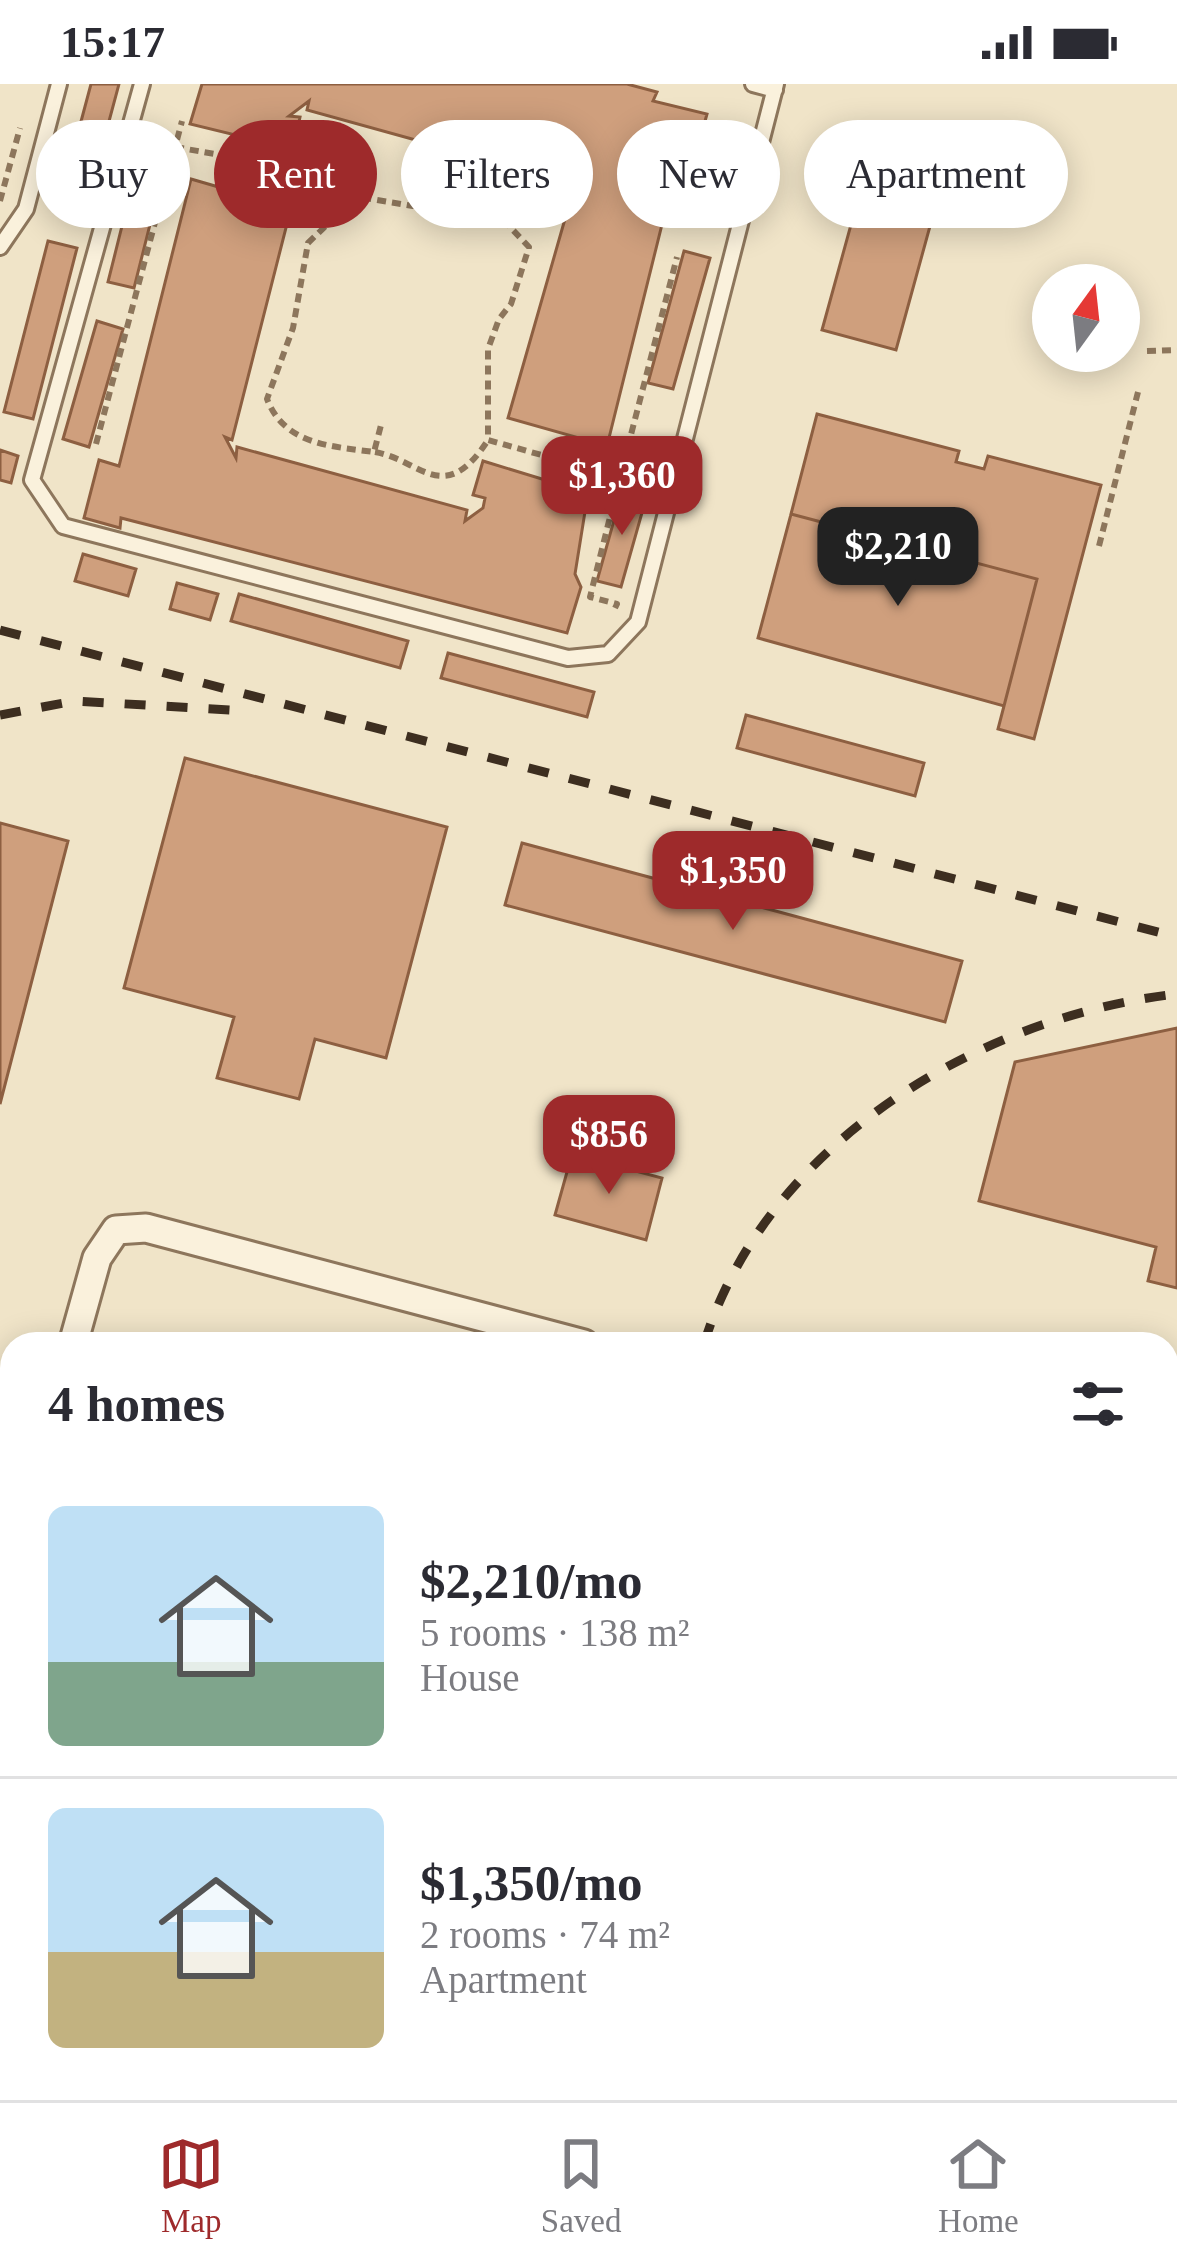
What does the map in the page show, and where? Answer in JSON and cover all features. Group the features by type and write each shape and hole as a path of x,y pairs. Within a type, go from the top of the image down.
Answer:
{"street":[{"path":"76,1332 97,1258 116,1230 146,1228 539,1332"}],"lane":[{"path":"0,248 26,209 59,84"},
{"path":"142,84 32,480 64,526 568,658 608,654 638,622 776,87 753,84"}],"path":[{"path":"0,201 21,123"},
{"path":"320,228 308,243 293,328 267,398 289,433 310,442 374,452 424,476 454,472 477,457 488,440 488,349 499,319 511,304 530,247 490,206 470,197 412,206 377,200"},
{"path":"96,444 153,228"},
{"path":"610,614 617,604 590,597 677,256"},
{"path":"1147,351 1177,350"},
{"path":"1099,546 1138,392"},
{"path":"374,452 381,424"},
{"path":"488,440 620,477"}],"building":[{"path":"91,84 119,84 109,120 81,120"},
{"path":"202,84 627,84 657,92 653,101 707,114 705,120 617,120 617,228 661,228 607,446 508,418 562,228 593,228 593,120 401,120 401,136 377,129 377,120 343,120 307,110 309,101 289,116 299,120 214,120 214,130 190,124"},
{"path":"191,179 214,186 214,228 286,228 232,440 225,437 236,458 237,447 467,510 465,521 483,508 485,498 473,495 483,461 588,493 575,574 581,587 567,633 121,518 120,528 84,518 99,460 119,466 179,228 190,228"},
{"path":"122,228 149,228 134,288 108,282"},
{"path":"850,228 929,228 896,350 822,330"},
{"path":"48,241 77,248 33,419 4,412"},
{"path":"684,251 710,258 673,389 648,383"},
{"path":"97,321 123,329 89,447 63,439"},
{"path":"817,414 959,451 956,462 984,469 988,456 1101,485 1034,739 998,729 1037,579 791,514"},
{"path":"0,450 18,456 11,483 0,480"},
{"path":"623,488 647,495 621,587 597,581"},
{"path":"791,514 1037,579 1004,706 758,638"},
{"path":"83,554 136,569 128,596 75,581"},
{"path":"177,583 218,594 210,620 170,609"},
{"path":"239,594 408,641 400,668 231,621"},
{"path":"448,653 594,692 587,717 441,678"},
{"path":"746,715 924,763 915,796 737,748"},
{"path":"185,758 447,827 386,1058 315,1039 299,1099 217,1078 234,1017 124,988"},
{"path":"0,823 68,841 0,1104"},
{"path":"522,843 962,961 945,1022 505,905"},
{"path":"1177,1028 1177,1288 1148,1281 1156,1247 979,1201 1015,1062"},
{"path":"572,1154 662,1178 646,1240 555,1215"}],"railway":[{"path":"0,630 1177,937"},
{"path":"0,715 75,701 248,711"},
{"path":"709,1332 734,1272 776,1208 829,1151 890,1102 957,1062 1029,1030 1103,1007 1177,994"}]}
